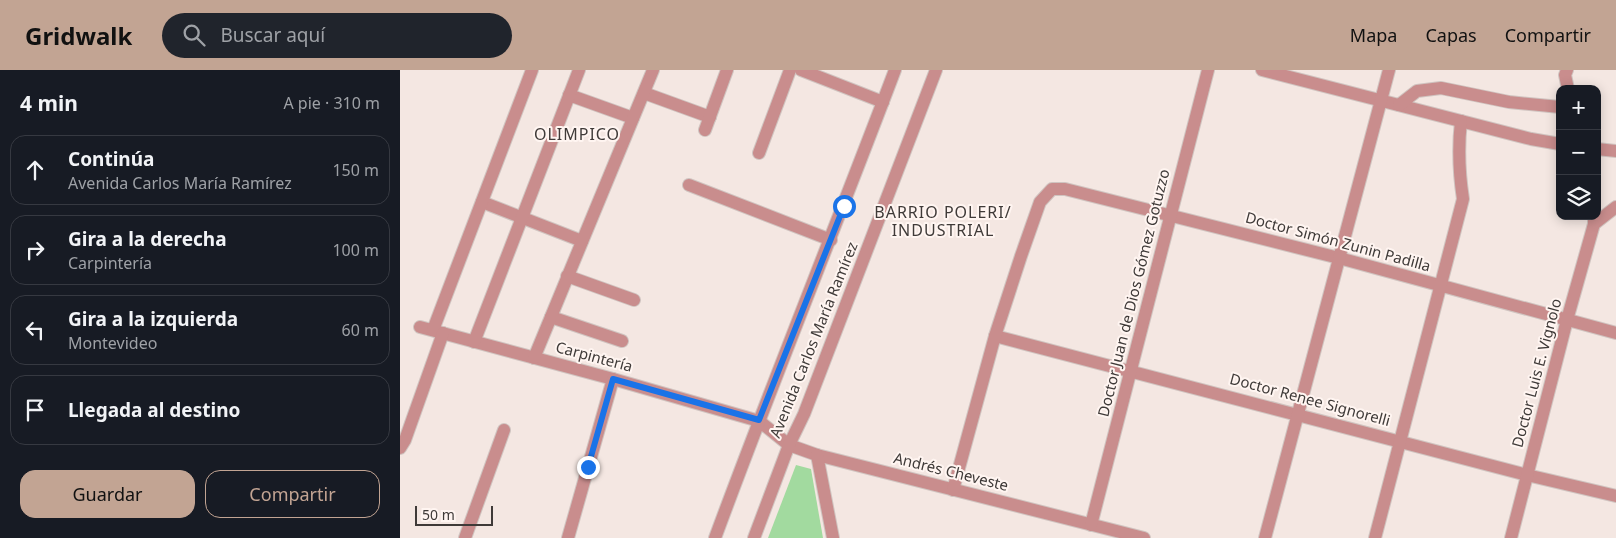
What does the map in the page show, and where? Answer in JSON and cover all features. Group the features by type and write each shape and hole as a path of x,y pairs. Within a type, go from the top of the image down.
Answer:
{"street":[{"path":"400,448 405,440 432,330 532,70"},
{"path":"474,342 579,70"},
{"path":"534,358 653,70"},
{"path":"705,130 727,70"},
{"path":"759,153 790,70"},
{"path":"801,70 883,102"},
{"name":"Avenida Carlos María Ramírez","path":"715,538 895,70"},
{"name":"Avenida Carlos María Ramírez","path":"754,538 936,70"},
{"name":"Doctor Juan de Dios Gómez Gotuzzo","path":"1096,530 1131,370 1208,70"},
{"path":"1262,70 1301,75 1399,105 1531,139 1556,143"},
{"path":"1265,538 1389,70"},
{"path":"1567,70 1567,85"},
{"path":"1399,105 1417,91 1441,88 1509,102 1556,107"},
{"path":"644,93 710,118"},
{"path":"569,94 633,118"},
{"path":"1375,538 1463,199 1459,143 1461,121"},
{"path":"1601,149 1616,151"},
{"path":"690,185 831,240"},
{"name":"Doctor Simón Zunin Padilla","path":"995,336 1040,202 1052,189 1065,189 1339,258 1616,333"},
{"path":"482,202 582,241"},
{"path":"1601,216 1616,207"},
{"name":"Doctor Luis E. Vignolo","path":"1511,538 1594,220"},
{"path":"568,276 634,300"},
{"path":"551,317 622,341"},
{"name":"Carpintería","path":"432,330 759,420"},
{"path":"953,490 995,336"},
{"name":"Doctor Renee Signorelli","path":"995,336 1527,475 1616,496"},
{"path":"568,538 613,379"},
{"name":"Andrés Cheveste","path":"759,420 789,445 818,455 1096,530 1144,538"},
{"path":"465,538 504,430"},
{"path":"818,455 833,538"}],"green space":[{"path":"796,465 811,469 823,538 768,538"}],"district":[{"name":"OLIMPICO","path":"577,134"},
{"name":"BARRIO POLERI/ INDUSTRIAL","path":"943,221"}],"route":[{"path":"588,467 613,379 759,420 844,206"}]}
